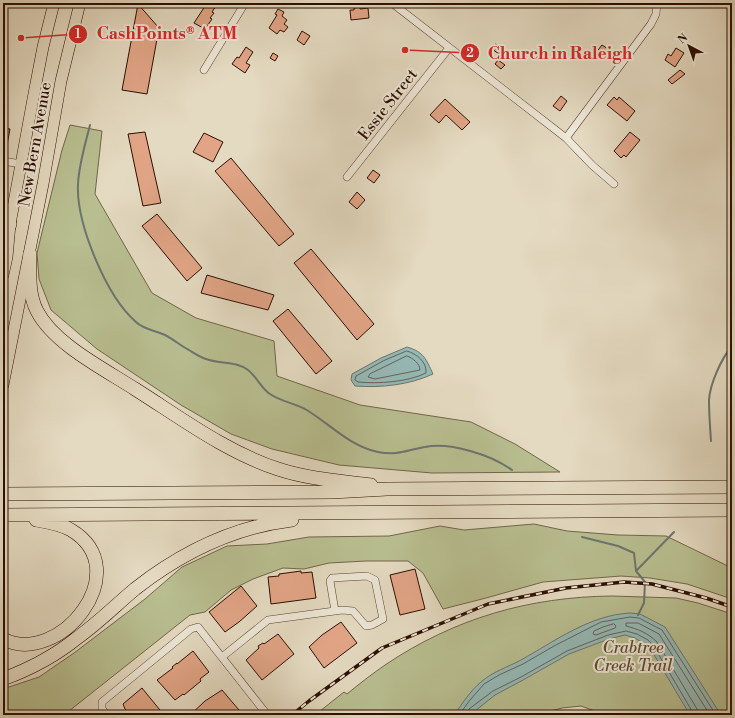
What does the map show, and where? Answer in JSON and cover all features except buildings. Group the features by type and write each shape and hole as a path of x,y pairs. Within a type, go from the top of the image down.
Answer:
{"highway":[{"path":"3,241 10,224"},
{"path":"30,254 30,279 33,302 44,322 51,331 74,349 204,433 241,453 277,469 296,474 334,480 414,489"},
{"path":"3,494 732,487"},
{"path":"9,515 732,510"},
{"path":"6,677 31,668 62,650 145,582 169,565 204,546 242,531 277,522 374,513"},
{"path":"3,639 21,644 30,644 38,643 53,637 69,626 84,609 93,594 98,578 90,548 72,531 55,524 9,515"}],"main road":[{"name":"New Bern Avenue","path":"3,275 7,257 10,224 21,164 43,47 54,3"},
{"name":"New Bern Avenue","path":"3,385 30,254 61,81 80,3"}],"street":[{"path":"204,70 245,3"},
{"path":"392,3 566,138 592,165 614,184"},
{"path":"566,138 600,90 651,24 656,14 657,3"},
{"name":"Essie Street","path":"347,177 450,48"},
{"path":"3,161 21,164"},
{"path":"222,657 268,620 336,611 353,611 366,626 372,625 383,619 375,580 366,576 332,578 330,581 336,611"},
{"path":"107,715 102,709 102,702 192,629 198,627 265,712 261,715"}],"green space":[{"path":"70,125 102,131 95,194 152,293 196,318 274,341 277,376 360,405 471,422 515,444 560,472 432,473 339,465 272,449 231,434 181,405 97,349 51,310 39,279 37,253 62,150"},
{"path":"534,524 567,531 618,535 666,536 732,568 732,599 687,584 650,578 621,576 543,582 443,609 423,573 408,561 329,563 304,569 283,568 253,579 231,590 205,612 190,615 64,715 3,715 3,689 39,677 74,653 145,599 182,567 227,546 267,544 309,537 389,536 440,526 464,530"},
{"name":"Crabtree Creek Trail","path":"612,596 676,598 698,603 732,614 732,715 606,715 581,706 562,708 537,715 315,715 344,692 347,694 380,668 411,649 466,623 494,613 522,606 581,597"}],"water":[{"path":"407,347 417,351 424,357 433,374 414,381 375,387 355,386 351,380 352,374 381,358"},
{"path":"630,613 640,614 665,627 721,715 690,715 650,648 635,638 625,635 609,639 569,654 495,695 470,715 454,715 473,689 490,675 521,660 573,630 601,619"}],"waterway":[{"path":"90,125 82,154 78,184 82,218 95,258 104,277 114,295 136,322 146,328 165,335 197,355 211,361 243,367 248,370 270,394 305,409 340,434 368,449 378,452 391,453 425,447 447,446 470,451 493,459 512,470"},
{"path":"711,441 709,405 711,387 724,358 732,346"},
{"path":"636,571 674,532"},
{"path":"582,537 618,546 634,553 636,571 645,582 644,603 638,615"}],"railway":[{"path":"292,715 382,648 488,604 566,588 624,582 652,584 706,598 732,607"}],"place":[{"name":"CashPoints® ATM","path":"21,38"},
{"name":"Church in Raleigh","path":"405,50"}]}
